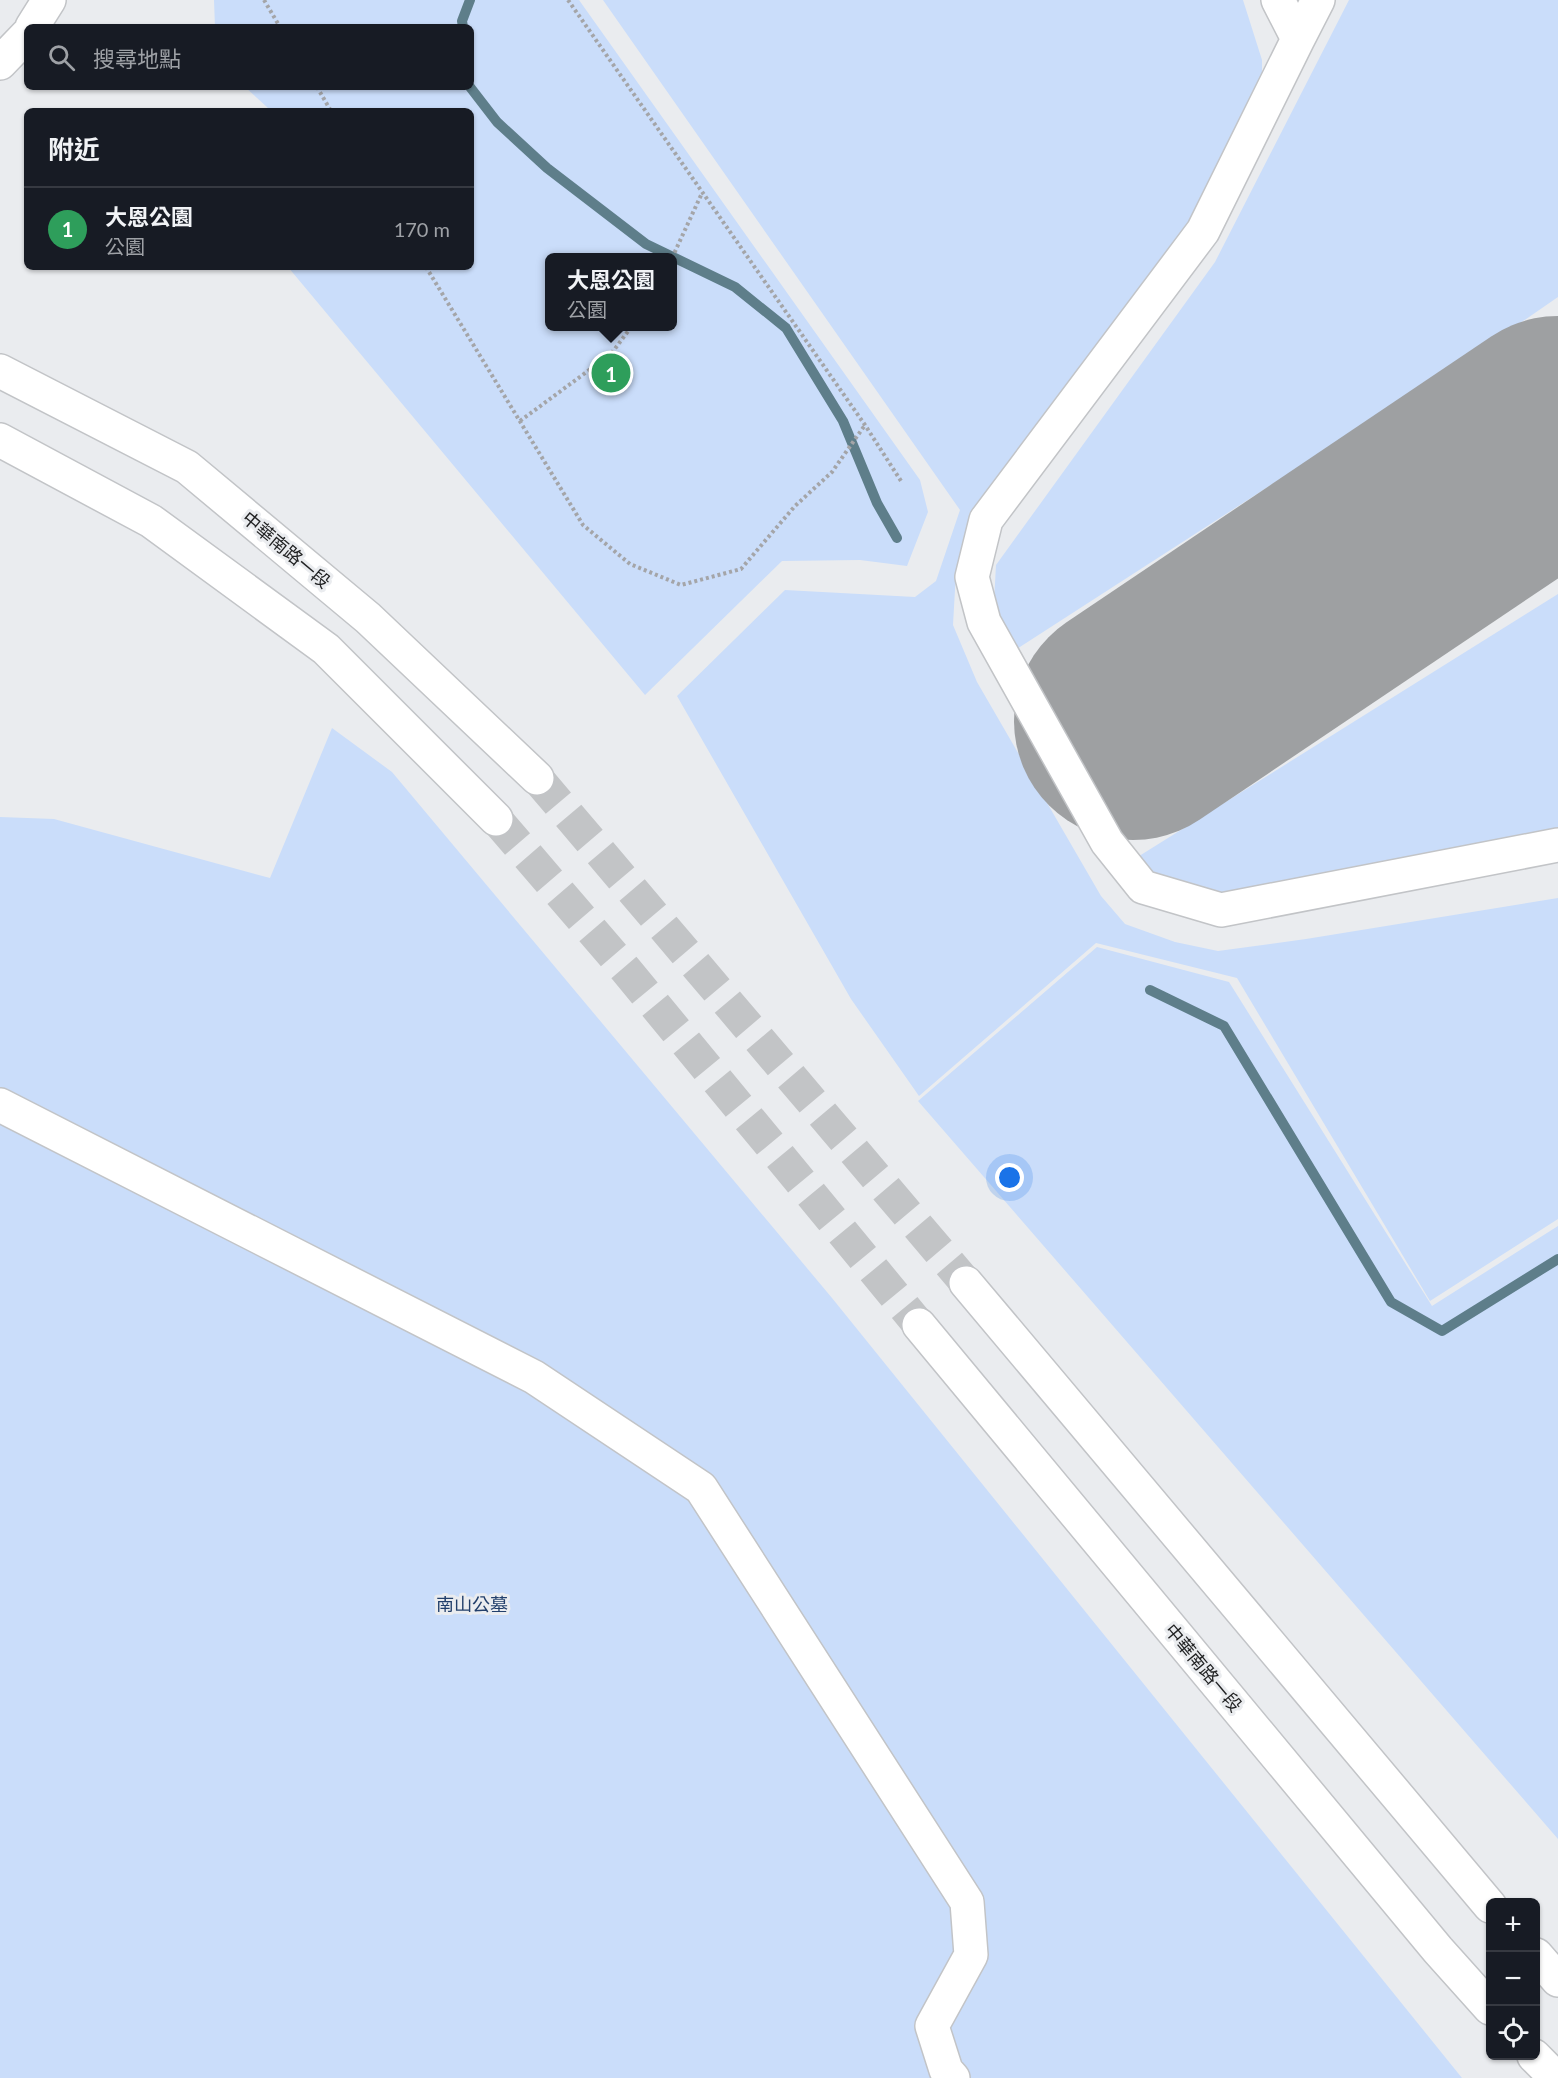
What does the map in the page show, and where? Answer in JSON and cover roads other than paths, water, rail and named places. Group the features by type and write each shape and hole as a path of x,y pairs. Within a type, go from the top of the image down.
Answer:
{"street":[{"path":"34,24 49,0"},
{"path":"1278,0 1298,39"},
{"path":"1318,0 1203,231 986,520 972,577 984,622 1107,842 1143,887 1221,910 1558,845"},
{"path":"0,63 24,38"},
{"name":"中華南路一段","path":"0,371 187,467 369,618 537,778"},
{"path":"0,440 151,521 326,649 496,819"},
{"path":"0,1105 534,1377 701,1488 967,1902 971,1955 932,2026 946,2070 953,2078"},
{"path":"966,1283 1486,1900"},
{"name":"中華南路一段","path":"919,1325 1438,1950 1489,2006"},
{"path":"1540,1960 1558,1980"},
{"path":"1539,2060 1556,2078"}],"waterway":[{"path":"462,24 470,0"},
{"path":"472,90 497,122 547,168 646,244 665,253"},
{"path":"677,259 735,287 786,328 843,421 877,503 897,538"},
{"path":"1150,990 1224,1026 1391,1302 1442,1331 1558,1259"}],"tunnel":[{"path":"537,778 966,1283"},
{"path":"496,819 626,970 919,1325"}],"place":[{"name":"大恩公園","path":"611,373"}],"park label":[{"name":"南山公墓","path":"472,1605"}]}
